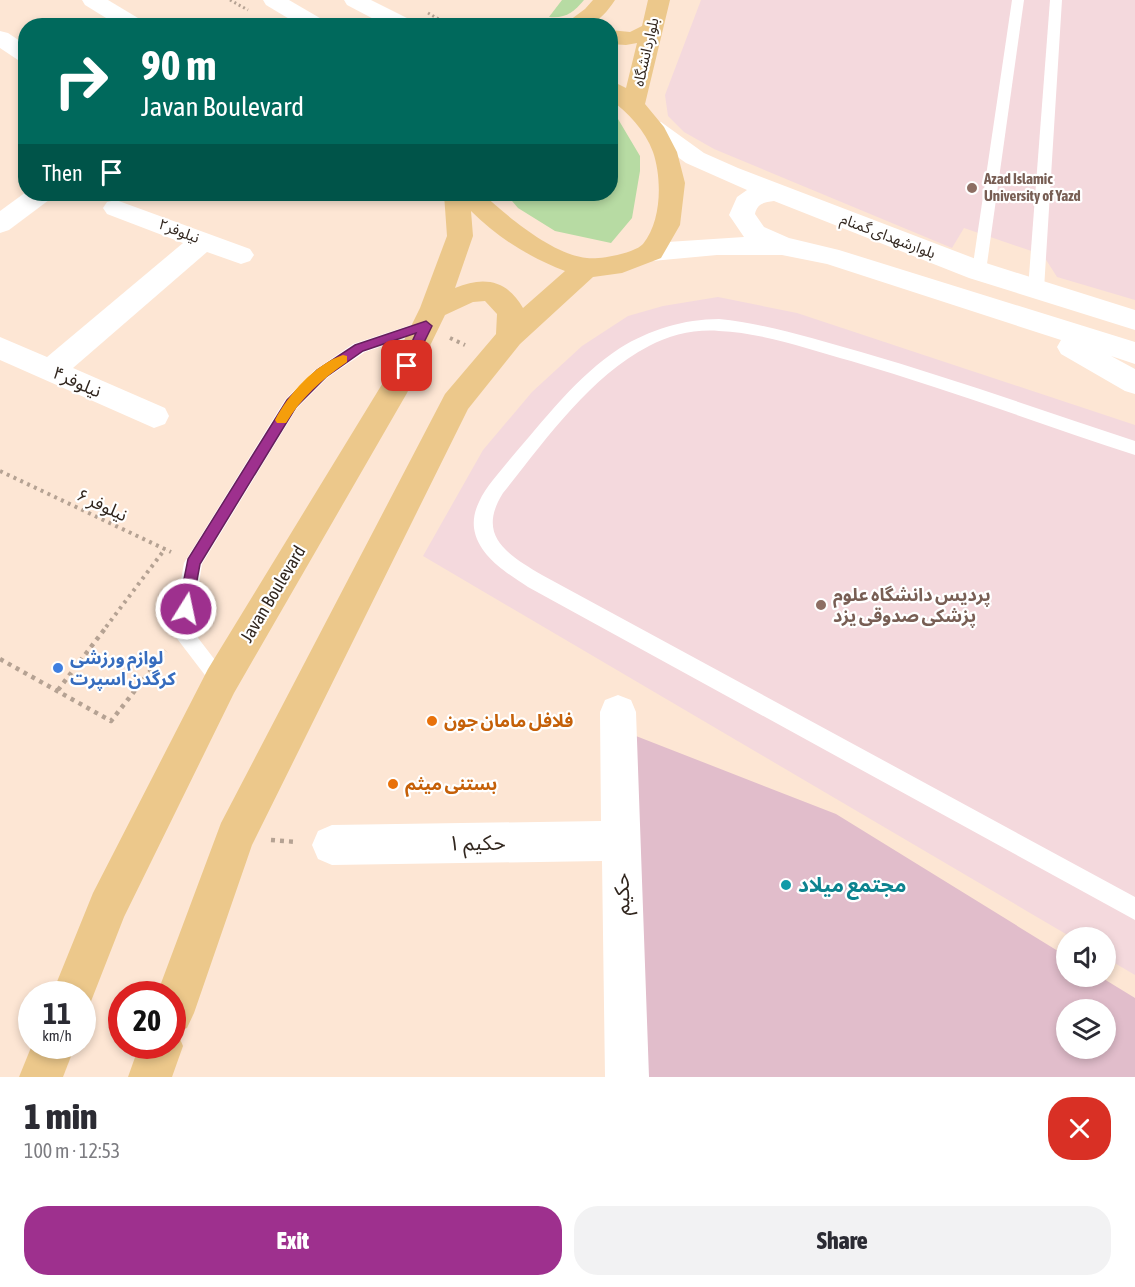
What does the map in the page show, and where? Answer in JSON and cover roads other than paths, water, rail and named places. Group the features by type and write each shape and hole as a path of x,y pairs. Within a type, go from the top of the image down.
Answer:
{"main road":[{"path":"93,0 122,18"},
{"path":"274,0 304,18"},
{"path":"355,0 390,18"},
{"name":"بلواردانشگاه","path":"633,105 659,0"},
{"path":"618,40 636,38 651,30"},
{"path":"0,38 18,50"},
{"path":"476,201 498,224 547,254 585,268 622,264 652,252 667,225 672,183 665,152 652,127 633,105 618,93"},
{"name":"بلوارشهدای گمنام","path":"652,127 695,158 779,192 979,271 1135,320"},
{"path":"779,192 763,193 750,198 742,207 742,215 755,233 782,246"},
{"path":"0,224 31,201"},
{"name":"Javan Boulevard","path":"78,981 107,907 221,681 398,385 430,317 460,236 457,201"},
{"name":"نیلوفر۲","path":"116,208 241,255"},
{"path":"50,370 203,240"},
{"name":"بلوارشهدای گمنام","path":"652,252 717,246 782,246 830,256 1135,353"},
{"path":"183,981 235,837 456,402 501,348 585,268"},
{"path":"430,317 469,293 492,291 511,311 501,348"},
{"path":"1009,313 1135,383"},
{"name":"نیلوفر۴","path":"0,348 154,416"},
{"name":"حکیم","path":"618,712 627,1077"},
{"name":"حکیم ۱","path":"332,845 621,841"},
{"path":"40,1077 48,1059"},
{"path":"150,1077 156,1059"}],"lane":[{"path":"979,271 1018,0"},
{"path":"1036,289 1056,0"},
{"path":"221,681 182,632 193,563 291,404 321,374 359,348 430,317"},
{"path":"1135,448 903,370 781,335 718,325 684,327 642,342 609,365 558,415 488,499 481,525 486,540 505,564 1135,909"}],"place":[{"name":"Azad Islamic University of Yazd","path":"972,188"},
{"name":"پردیس دانشگاه علوم پزشکی صدوقی یزد","path":"821,605"},
{"name":"لوازم ورزشی کرگدن اسپرت","path":"58,668"},
{"name":"فلافل مامان جون","path":"432,721"},
{"name":"بستنی میثم","path":"393,784"},
{"name":"مجتمع میلاد","path":"786,885"}]}
